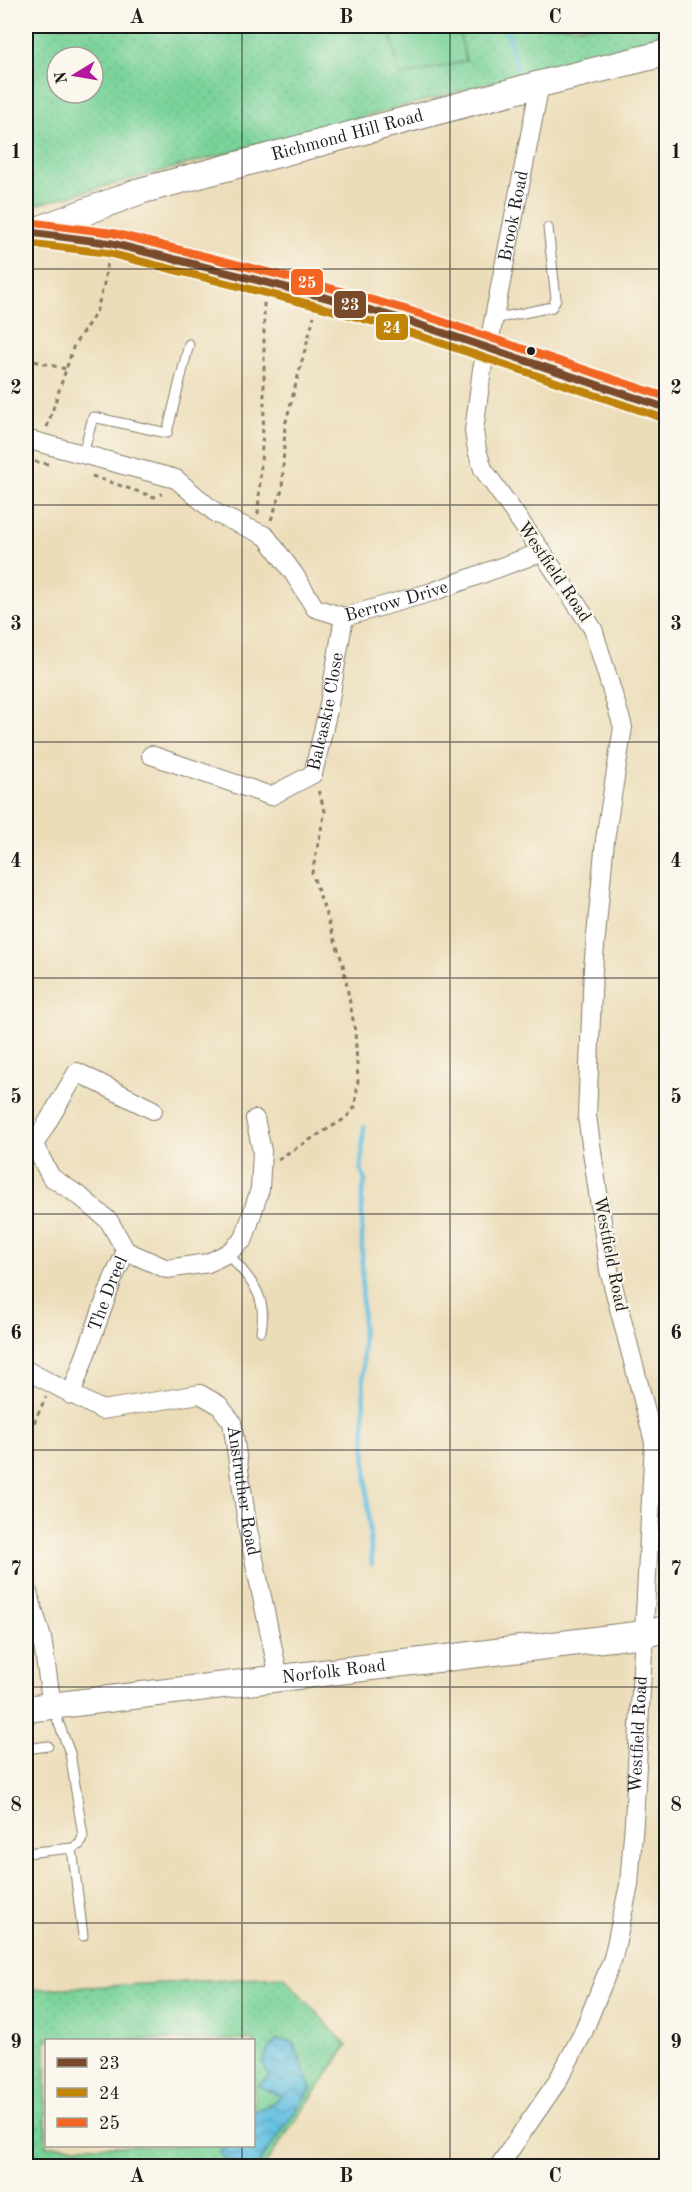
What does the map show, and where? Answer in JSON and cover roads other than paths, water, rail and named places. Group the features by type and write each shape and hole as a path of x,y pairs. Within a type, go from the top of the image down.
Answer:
{"main road":[{"name":"Richmond Hill Road","path":"29,232 140,191 540,84 666,53"},
{"path":"29,232 110,243 320,296 402,319 666,408"},
{"name":"Norfolk Road","path":"26,1709 655,1631"}],"street":[{"name":"Brook Road","path":"488,348 540,84"},
{"name":"Westfield Road","path":"488,348 482,369 474,431 483,469 593,629 622,727 605,840 593,968 587,1116 609,1270 654,1442 655,1631 629,1885 613,1958 582,2035 556,2082 498,2166"},
{"name":"Berrow Drive","path":"33,441 176,479 217,514 266,536 315,608 344,617 432,592 542,552"},
{"name":"Balcaskie Close","path":"151,755 271,796 313,774 328,710 344,617"},
{"name":"The Dreel","path":"71,1395 113,1279 126,1251 109,1221 81,1197 51,1177 34,1145 77,1072 153,1110"},
{"path":"126,1251 167,1269 208,1263 228,1254 244,1239 260,1189 261,1151 255,1119"},
{"name":"Anstruther Road","path":"26,1370 102,1410 200,1394 219,1405 232,1422 248,1530 279,1678"},
{"path":"26,1586 42,1638 52,1706"}],"lane":[{"path":"494,319 552,307 556,300 548,228"},
{"path":"83,454 93,417 167,433 189,344"},
{"path":"228,1254 249,1275 258,1292 261,1331"},
{"path":"26,1853 72,1848 80,1844 82,1836 70,1753 52,1706"},
{"path":"26,1749 48,1746"},
{"path":"72,1848 83,1936"}],"water":[{"path":"277,2040 291,2041 311,2089 257,2166 243,2166 221,2156 220,2152 227,2147 255,2147 255,2111 280,2098 279,2095 258,2086 269,2075 264,2065 267,2052"}],"waterway":[{"path":"506,26 517,69"},
{"path":"364,1127 361,1168 365,1182 362,1195 363,1380 372,1564"}]}
